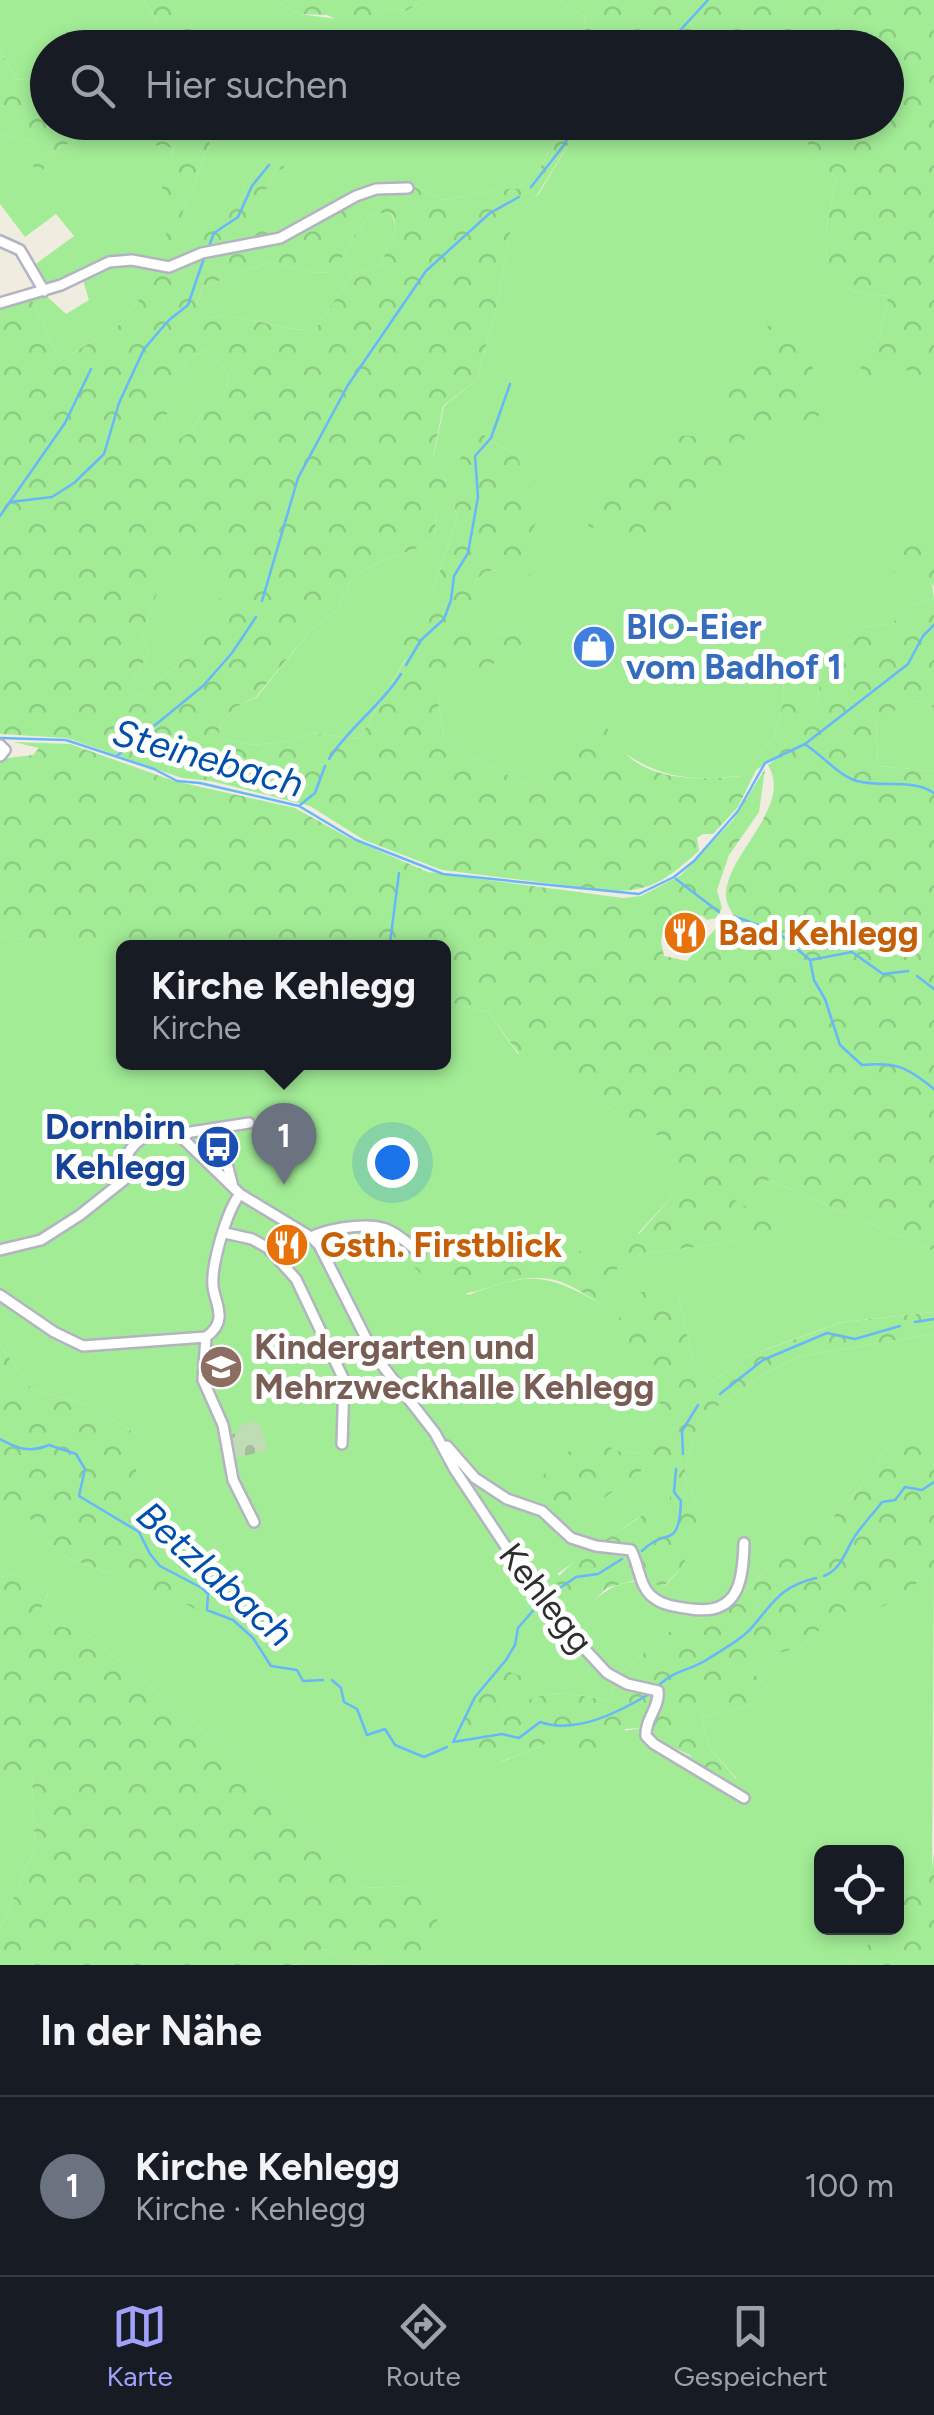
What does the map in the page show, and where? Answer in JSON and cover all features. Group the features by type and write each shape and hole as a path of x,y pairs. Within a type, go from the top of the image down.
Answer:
{"street":[{"path":"0,303 44,291 109,262 132,260 169,266 207,252 280,238 376,188 408,188"},
{"path":"0,241 20,250 44,291"},
{"path":"0,1250 41,1240 80,1215 124,1180 124,1157 144,1137 172,1128 183,1136 248,1123"},
{"path":"0,1295 54,1332 83,1346 212,1334 219,1318 213,1283 236,1190 212,1130"},
{"name":"Kehlegg","path":"183,1136 236,1190 312,1237 375,1356 476,1478 507,1499 542,1511 570,1538 631,1550 646,1590 668,1605 707,1611 732,1598 740,1585 744,1543"},
{"path":"312,1237 368,1224 384,1227 420,1254"},
{"path":"225,1233 252,1239 268,1248 296,1279 344,1380 342,1444"},
{"path":"206,1337 203,1380 224,1425 233,1480 254,1522"},
{"name":"Kehlegg","path":"435,1433 525,1579 562,1627 607,1673 627,1684 658,1691 646,1736 744,1798"}],"green space":[{"path":"0,0 144,0 161,30 30,30 30,80 17,79 0,51"},
{"path":"144,0 174,0 195,30 161,30"},
{"path":"174,0 275,0 299,14 337,19 388,8 406,11 424,0 559,0 586,18 584,30 195,30"},
{"path":"275,0 424,0 406,11 388,8 359,30 327,15 299,14"},
{"path":"559,0 934,0 934,375 929,388 897,362 874,401 862,375 856,341 874,343 880,336 888,296 849,289 830,268 826,239 836,180 805,140 904,140 904,30 584,30 586,18"},
{"path":"0,51 17,79 30,80 30,140 75,140 52,152 40,177 27,156 38,142 0,135"},
{"path":"0,135 39,142 52,152 75,140 127,140 174,147 162,191 167,211 167,264 119,325 60,361 33,302 23,296 40,290 66,314 89,300 82,277 48,292 33,266 74,236 56,214 25,237 0,204"},
{"path":"124,140 211,140 183,212 192,231 213,210 222,210 230,203 238,206 245,193 244,184 261,170 259,161 265,151 281,148 284,168 275,172 261,200 269,213 269,236 370,187 406,183 444,200 517,189 539,170 556,140 571,140 537,195 520,203 512,222 498,301 477,380 443,406 433,458 446,481 461,457 469,422 491,441 516,454 541,515 524,543 530,576 510,586 496,587 496,570 484,572 473,585 474,619 501,635 535,630 508,659 459,674 438,700 443,735 460,751 534,788 607,728 626,754 651,770 681,777 741,776 774,737 784,699 783,649 817,645 801,696 817,703 822,670 863,627 892,624 907,606 934,599 934,708 917,701 876,718 878,766 934,771 934,1251 769,1180 734,1200 789,1230 643,1253 614,1271 618,1293 605,1306 574,1288 540,1278 519,1279 472,1292 444,1290 410,1262 416,1257 380,1228 416,1253 440,1254 465,1264 506,1250 547,1244 575,1249 603,1264 610,1254 609,1246 626,1246 634,1231 639,1234 670,1199 680,1148 600,1103 577,1074 537,1058 527,1046 519,1054 488,1012 451,1001 451,940 116,940 116,947 0,937 0,759 33,755 39,748 13,742 70,744 174,781 295,808 349,838 428,872 623,898 641,896 681,875 733,820 765,769 759,812 729,855 717,890 722,908 716,918 707,920 701,915 664,927 664,956 687,961 718,926 739,925 726,897 728,881 766,815 774,781 768,765 782,754 756,770 738,807 713,834 697,838 699,851 679,868 649,886 611,891 442,870 364,840 310,806 211,781 182,778 67,738 0,734 0,298 17,293 33,302 60,361 119,325 166,265 139,258 166,236 167,211 161,191 174,148","holes":["369,215 393,215 396,228 381,264 352,274 315,330 236,317 207,318 196,306 202,287 270,262 314,273 333,272","208,350 229,374 223,401 207,403 193,430 151,458 187,357","453,497 457,518 429,605 395,651 406,659 359,739 313,733 252,745 219,738 220,725 234,708 256,697 310,631 336,611 351,579 373,565 435,541 436,505","173,552 230,582 184,660 139,696 129,687 148,654 141,636"]},
{"path":"211,140 556,140 539,170 517,189 444,200 406,183 337,202 268,236 261,200 275,172 261,170 244,184 245,193 238,206 222,211 192,232 183,212"},
{"path":"572,140 806,140 836,180 826,239 830,268 849,289 888,296 880,336 874,343 856,342 874,400 897,361 928,387 934,375 934,553 893,571 932,583 934,599 907,606 892,624 863,627 822,670 817,703 801,697 783,649 784,699 774,737 741,776 682,777 626,754 534,788 460,751 443,735 438,700 459,673 508,659 533,631 501,635 473,619 473,585 484,572 496,570 524,543 516,454 491,441 470,423 461,457 447,482 433,459 444,406 477,380 498,301 512,221 520,202 538,195"},
{"path":"369,215 392,215 396,228 381,264 352,274 315,330 236,317 207,318 196,307 202,287 270,262 314,273 333,272"},
{"path":"764,325 792,330 814,348 812,367 821,383 823,398 812,431 766,421 740,443 721,468 701,479 697,486 702,527 674,519 645,532 620,532 604,526 589,528 585,511 588,494 633,476 664,435 709,433 732,413 717,383 746,360"},
{"path":"208,350 229,374 223,402 207,403 193,430 150,460 187,357"},
{"path":"453,497 457,518 429,605 396,650 406,658 359,739 313,733 252,745 219,738 220,725 234,708 257,697 310,631 336,611 351,579 373,565 435,541 436,504"},
{"path":"893,539 934,553 934,587 932,583 893,572"},
{"path":"173,551 231,581 184,660 139,696 129,687 148,654 141,636"},
{"path":"917,701 934,708 934,771 878,766 876,717"},
{"path":"0,937 116,946 116,1070 451,1070 451,1001 488,1012 518,1054 527,1046 578,1074 600,1103 681,1148 670,1199 626,1246 610,1254 603,1264 589,1259 503,1250 465,1264 440,1254 416,1253 383,1231 416,1257 410,1262 469,1295 508,1282 539,1279 568,1287 605,1306 614,1271 643,1253 706,1246 787,1230 733,1200 769,1180 934,1251 934,1312 842,1322 745,1357 712,1382 693,1360 677,1291 627,1311 612,1328 679,1425 644,1452 623,1453 592,1507 644,1469 672,1469 669,1524 645,1513 557,1574 594,1600 627,1582 665,1586 685,1564 678,1544 697,1506 684,1476 696,1429 722,1402 800,1356 934,1334 934,1464 894,1438 855,1494 836,1513 825,1534 781,1549 727,1608 675,1627 627,1667 607,1700 542,1695 505,1716 502,1704 507,1671 481,1750 501,1762 549,1743 642,1728 654,1739 737,1779 709,1747 701,1717 753,1705 769,1690 751,1671 755,1660 803,1646 839,1610 867,1613 924,1569 934,1570 932,1870 910,1893 904,1892 904,1845 814,1845 814,1935 867,1935 873,1941 849,1965 372,1965 403,1951 433,1953 409,1886 363,1888 218,1743 83,1631 34,1621 48,1594 15,1574 0,1577 0,1504 15,1498 58,1554 114,1575 165,1615 179,1600 233,1608 179,1556 136,1495 136,1434 90,1406 32,1389 0,1345"},
{"path":"677,1291 693,1360 712,1382 745,1357 843,1322 934,1312 934,1334 800,1356 722,1402 696,1429 684,1476 697,1506 697,1527 678,1544 686,1563 664,1586 635,1580 607,1588 594,1600 553,1607 546,1594 566,1569 591,1549 645,1513 669,1523 671,1469 644,1469 592,1507 541,1524 534,1499 544,1474 567,1452 609,1447 623,1453 643,1452 679,1425 629,1373 612,1328 640,1292"},
{"path":"0,1345 32,1389 90,1406 136,1434 136,1495 179,1556 233,1607 220,1623 179,1600 165,1616 114,1575 58,1554 15,1499 0,1504"},
{"path":"259,1423 268,1450 235,1458 229,1436 239,1431 239,1426"},
{"path":"894,1438 918,1447 934,1464 934,1570 924,1569 911,1594 867,1613 839,1611 803,1646 756,1660 751,1671 769,1690 753,1705 701,1717 709,1747 737,1780 729,1798 690,1755 654,1739 642,1728 625,1729 626,1741 572,1763 549,1743 500,1762 481,1750 461,1750 464,1724 472,1704 507,1671 523,1677 502,1704 505,1715 542,1695 607,1700 627,1667 675,1627 727,1608 781,1549 800,1535 825,1534 836,1513 855,1494"},
{"path":"15,1574 48,1593 35,1621 83,1631 218,1743 363,1888 409,1886 436,1910 440,1944 433,1953 403,1952 372,1965 321,1949 295,1965 0,1965 0,1929 35,1848 32,1778 0,1769 0,1577"},
{"path":"0,1769 32,1777 35,1848 0,1929"},
{"path":"934,1852 934,1965 849,1965 872,1941 866,1935 904,1935 904,1892 910,1893 932,1870"},
{"path":"321,1949 372,1965 295,1965"}],"waterway":[{"path":"680,30 708,0"},
{"path":"531,187 567,140"},
{"path":"209,246 214,233 238,217 252,186 269,165"},
{"path":"262,601 298,478 348,385 426,271 490,213 519,197"},
{"path":"10,502 52,497 74,483 104,454 119,403 144,349 188,305 204,258"},
{"path":"0,516 65,423 91,369"},
{"path":"406,665 421,640 444,619 454,576 468,553 478,497 475,456 491,438 510,384"},
{"path":"117,756 203,686 256,617"},
{"name":"Steinebach","path":"0,738 66,740 154,769 177,781 299,806 356,840 443,874 639,894 674,877 694,861 738,811 765,763 805,744 908,664 923,636 934,625"},
{"path":"329,759 401,674"},
{"name":"Steinebach","path":"806,745 857,781 907,784 934,793"},
{"path":"300,805 315,793 325,766"},
{"path":"390,940 399,873"},
{"path":"676,879 719,912"},
{"path":"733,916 776,931 810,960 852,952 883,974 908,971"},
{"path":"810,960 840,1045 862,1065 901,1068 934,1089"},
{"path":"917,976 934,989"},
{"path":"915,1322 934,1319"},
{"path":"720,1394 763,1360 827,1333 855,1339 900,1326"},
{"path":"683,1454 682,1431 698,1405"},
{"name":"Betzlabach","path":"0,1439 24,1449 49,1445 76,1454 85,1469 79,1496 139,1532 160,1566 202,1588 208,1594 207,1610 233,1620 253,1638 271,1666 297,1670 303,1681 323,1680"},
{"path":"642,1551 670,1536 677,1527 681,1501 674,1492 676,1469"},
{"path":"824,1576 839,1564 882,1502 895,1500 905,1487 922,1490 934,1482"},
{"path":"545,1598 576,1577 598,1574 622,1559"},
{"path":"659,1685 732,1644 780,1595 816,1578"},
{"path":"454,1740 475,1697 506,1660 515,1645 518,1628 537,1606"},
{"name":"Betzlabach","path":"332,1680 341,1688 344,1702 357,1709 367,1735 385,1729 395,1745 424,1757 447,1747"},
{"path":"453,1742 502,1734 519,1738 540,1722 583,1723 612,1714 651,1693"}],"place":[{"name":"BIO-Eier vom Badhof 1","path":"594,647"},
{"name":"Bad Kehlegg","path":"685,933"},
{"name":"Dornbirn Kehlegg","path":"218,1147"},
{"name":"Kirche Kehlegg","path":"284,1185"},
{"name":"Gsth. Firstblick","path":"287,1245"},
{"name":"Kindergarten und Mehrzweckhalle Kehlegg","path":"221,1367"}]}
